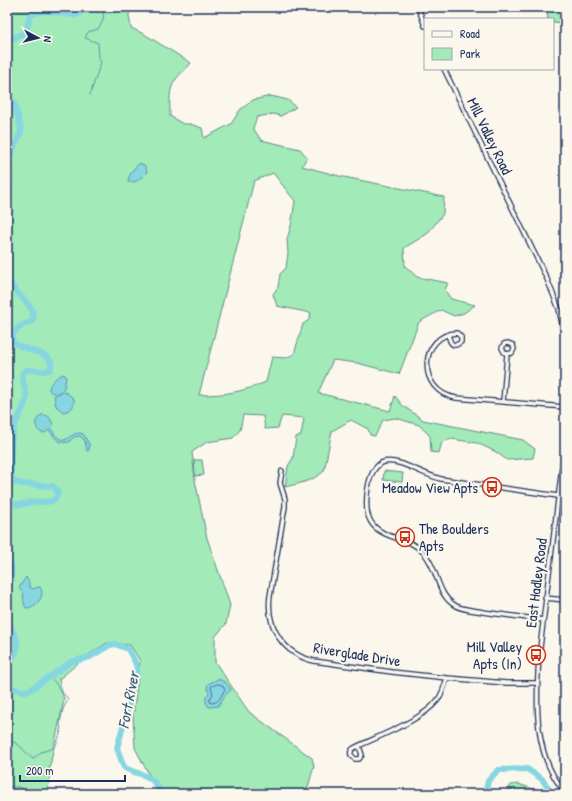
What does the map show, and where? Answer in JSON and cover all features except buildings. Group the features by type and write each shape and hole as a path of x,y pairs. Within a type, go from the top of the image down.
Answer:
{"street":[{"path":"418,7 424,23"},
{"name":"Mill Valley Road","path":"444,70 553,292 560,314 565,339"},
{"path":"448,335 436,342 429,355 427,372 429,379 441,392 453,397 565,407"},
{"path":"503,402 507,354"},
{"name":"East Hadley Road","path":"565,442 538,656 537,683 539,725 544,756 554,778 565,792"},
{"path":"543,620 465,609 456,606 442,592 433,565 420,549 408,540 381,532 373,525 366,508 370,478 373,471 377,467 390,461 400,462 441,479 565,497"},
{"name":"Riverglade Drive","path":"282,471 280,484 285,503 269,606 273,627 281,641 295,654 310,660 392,672 512,683 537,683"},
{"path":"546,598 565,600"},
{"path":"359,746 422,715 439,700 447,678"}],"green space":[{"path":"79,7 130,7 129,16 131,28 144,34 191,63 173,83 170,96 170,116 183,124 190,124 202,128 204,138 231,124 240,110 253,100 271,96 288,100 296,107 281,116 274,114 257,117 253,128 261,140 300,149 307,157 302,166 339,176 444,197 443,214 427,234 404,248 405,266 417,277 448,283 445,290 451,299 475,305 464,313 454,316 441,310 419,322 399,374 357,363 333,360 318,393 390,411 395,396 402,405 423,420 523,440 535,449 533,458 507,460 496,452 477,443 452,439 442,442 439,453 431,452 430,436 419,425 396,418 383,420 375,436 370,435 368,429 351,420 332,431 324,471 310,480 285,487 288,466 293,458 296,437 301,435 304,418 282,416 278,428 265,429 263,416 243,415 240,430 233,438 207,442 192,452 195,480 207,538 230,605 226,624 215,637 215,662 249,712 312,758 314,766 306,794 165,794 148,773 135,748 133,716 140,661 130,645 107,643 88,655 59,679 64,700 48,775 50,775 47,794 7,794 7,8 57,9 74,12","holes":["273,173 295,201 291,226 287,239 288,253 286,268 280,274 278,287 273,294 277,306 311,313 309,320 303,324 294,354 286,358 272,357 266,382 233,392 199,395 254,181"]},
{"path":"546,7 565,7 565,23 554,22 554,18 548,18"},
{"path":"194,460 202,460 204,475 195,476"},
{"path":"384,471 403,473 402,482 383,480"},
{"path":"518,784 537,790 541,794 505,794 511,785"}],"water":[{"path":"140,163 145,166 147,172 136,181 128,182 132,172"},
{"path":"64,374 66,377 64,388 61,391 52,393 49,390 49,387 52,382"},
{"path":"62,392 67,393 74,399 72,408 63,412 56,406 54,396"},
{"path":"41,415 46,415 49,417 53,424 51,428 60,439 65,440 76,434 83,434 89,444 89,450 87,451 85,441 80,436 74,437 69,442 62,442 57,440 49,430 44,433 40,432 36,421"},
{"path":"26,577 29,587 34,589 40,587 42,594 41,598 36,604 26,608 23,593 19,588"},
{"path":"218,679 226,683 231,690 227,693 218,706 209,707 206,700 209,693 207,687 208,684"}],"waterway":[{"name":"Fort River","path":"7,41 24,33 27,30 29,17 35,14 47,11 77,15 87,7"},
{"path":"90,95 101,62 99,59 98,43 85,38 88,32 98,29 103,19 104,7"},
{"name":"Fort River","path":"7,98 14,102 21,129 13,150 7,159"},
{"name":"Fort River","path":"7,165 10,179 7,189"},
{"name":"Fort River","path":"7,280 31,308 34,316 32,321 21,326 15,331 13,334 13,342 24,348 44,355 51,363 50,370 47,371 29,370 23,372 22,379 26,392 26,399 15,425 12,437 12,478 14,482 52,486 56,489 58,494 54,500 47,502 17,504 7,501"},
{"name":"Fort River","path":"7,564 11,565 12,569 7,592"},
{"name":"Fort River","path":"7,621 14,632 17,641 17,650 7,664"},
{"name":"Fort River","path":"7,684 18,690 30,690 71,662 90,657 110,645 115,644 128,649 137,668 117,748 125,768 150,778 158,787 161,794"},
{"path":"7,742 15,742 33,759 41,752 51,749 56,745 61,731 60,723 63,709 68,700 50,677"},
{"name":"Fort River","path":"485,794 488,781 498,770 527,769 542,779 552,794"},
{"path":"7,787 21,787 25,792 24,794"}],"place":[{"name":"Meadow View Apts","path":"492,487"},
{"name":"The Boulders Apts","path":"405,537"},
{"name":"Mill Valley Apts (In)","path":"536,655"}]}
